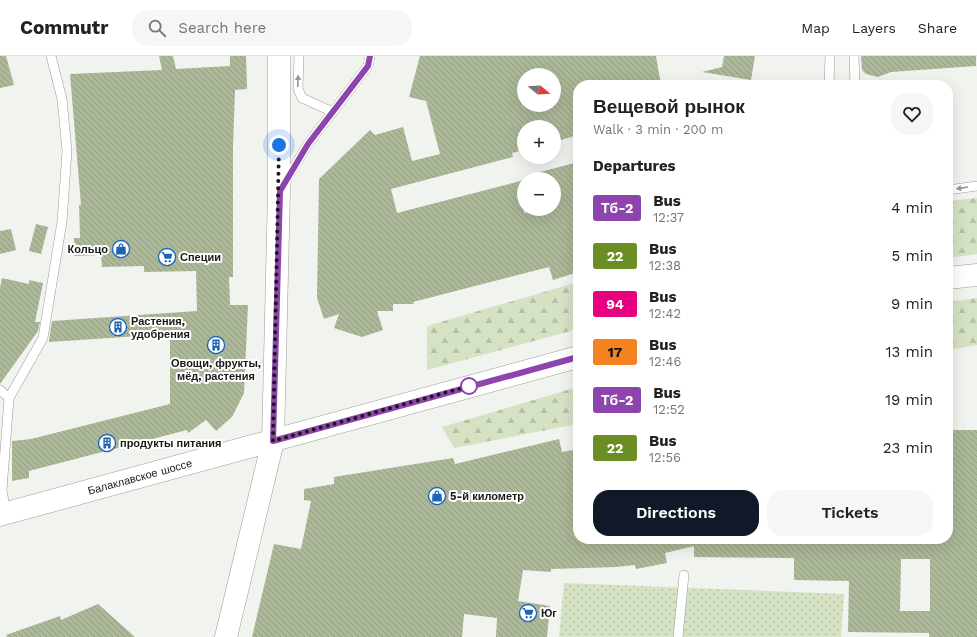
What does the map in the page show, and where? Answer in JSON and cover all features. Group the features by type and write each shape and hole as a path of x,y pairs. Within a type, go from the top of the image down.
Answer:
{"main road":[{"path":"226,637 273,441 280,191 279,56"},
{"path":"953,277 977,274"},
{"name":"Балаклавское шоссе","path":"3,514 573,358"}],"lane":[{"path":"3,514 2,490 9,398 43,338 62,222 67,151 62,100 51,56"},
{"path":"299,56 298,88 302,98 333,112"},
{"path":"280,191 308,144 368,66 370,56"},
{"path":"829,80 830,56"},
{"path":"854,56 855,80"},
{"path":"953,189 977,186"},
{"path":"0,390 9,398"},
{"path":"678,637 684,575"}],"green space":[{"path":"977,198 977,254 953,257 953,200"},
{"path":"573,283 573,330 427,370 427,326"},
{"path":"977,298 977,345 953,349 953,301"},
{"path":"573,388 573,425 454,448 442,427"},
{"path":"564,583 844,594 841,637 559,637"}],"building":[{"path":"0,56 6,56 14,85 0,88"},
{"path":"159,56 173,56 176,69 230,66 230,56 246,56 247,89 235,90 233,147 233,277 229,277 230,305 248,305 244,393 232,417 216,431 206,420 188,433 187,430 29,471 29,478 12,481 12,441 31,439 170,404 170,334 49,342 52,321 197,311 196,271 144,272 144,266 102,267 101,255 74,256 74,238 80,238 79,205 81,205 70,74 162,70"},
{"path":"420,56 656,56 660,80 573,80 573,136 561,140 561,120 517,120 517,152 512,153 513,157 391,189 397,213 517,182 517,216 561,216 561,172 540,172 573,163 573,274 553,280 549,267 413,302 414,304 393,304 393,311 377,311 383,330 362,337 334,328 339,314 324,319 317,298 319,179 370,130 375,135 403,127 412,161 440,154 426,101 409,97"},
{"path":"724,56 755,56 751,80 702,72 722,67"},
{"path":"861,56 976,56 976,66 891,72 878,77 866,74 862,70"},
{"path":"36,224 48,227 41,254 29,251"},
{"path":"11,229 16,250 0,254 0,231"},
{"path":"2,278 29,284 29,280 43,283 35,322 40,322 38,331 0,384 0,288"},
{"name":"5-й километр","path":"953,430 977,430 977,637 929,637 929,633 848,632 849,581 794,580 794,558 694,557 694,546 665,553 667,563 636,569 635,565 551,569 551,572 523,570 518,601 550,606 547,637 496,637 497,618 464,614 462,637 252,637 274,544 301,549 311,501 304,500 304,489 334,484 334,477 453,458 455,464 559,439 562,452 573,450 573,544 953,544","holes":["901,559 930,559 930,611 900,611"]},
{"path":"98,604 135,637 7,637 6,635 60,616 61,620"}],"bus line":[{"name":"Тб-2","path":"370,56 368,66 308,144 280,191 273,441 573,358"}],"place":[{"name":"Кольцо","path":"121,249"},
{"name":"Специи","path":"167,257"},
{"name":"Растения, удобрения","path":"118,327"},
{"name":"Овощи, фрукты, мёд, растения","path":"216,345"},
{"name":"продукты питания","path":"107,443"},
{"name":"5-й километр","path":"437,496"},
{"name":"Юг","path":"528,613"}],"route":[{"path":"279,145 280,191 273,441 469,386"}]}
